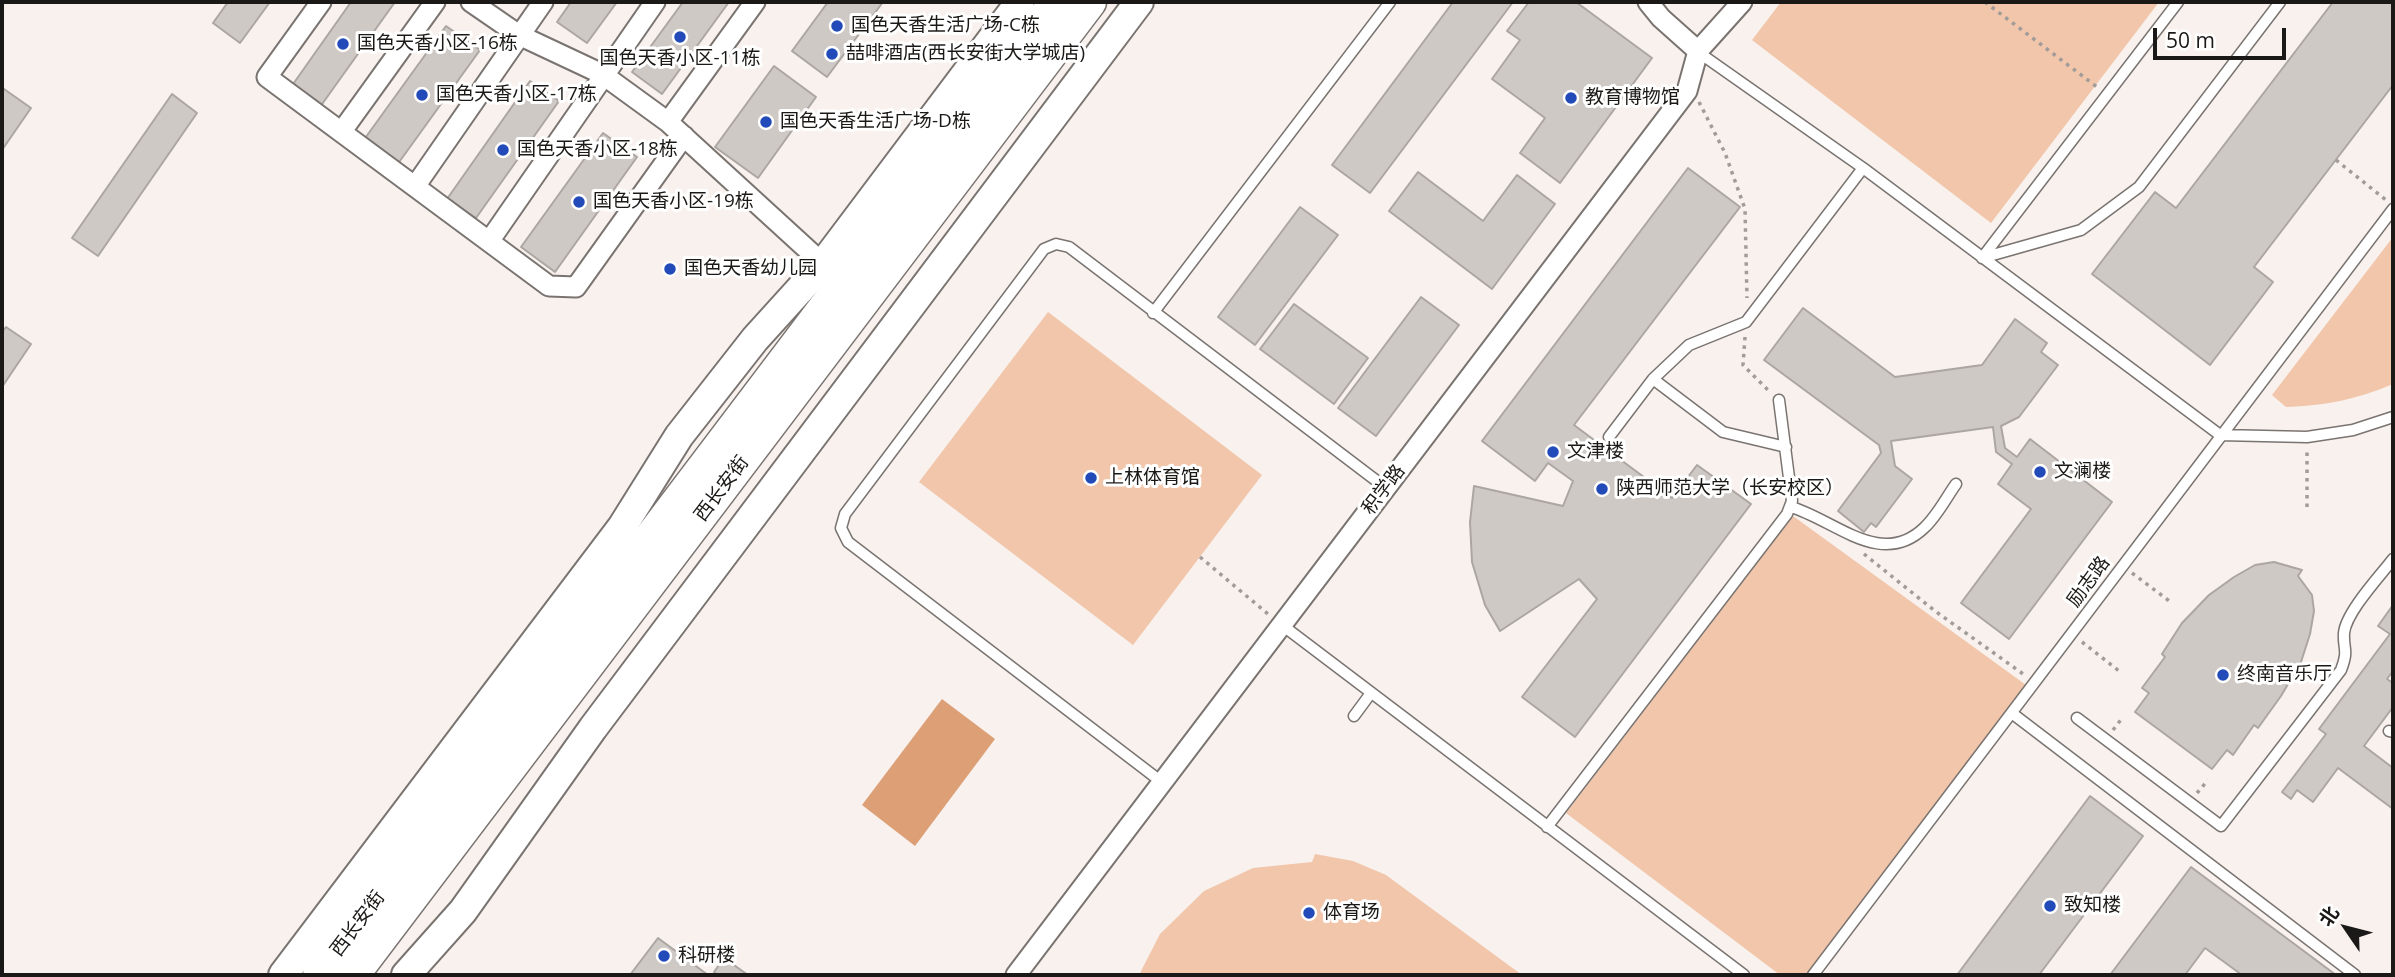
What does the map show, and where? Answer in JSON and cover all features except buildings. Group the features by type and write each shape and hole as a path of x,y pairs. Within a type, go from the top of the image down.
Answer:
{"main road":[{"path":"284,975 622,527 679,436 755,339 833,273 1020,2"},
{"name":"西长安街","path":"319,975 833,273 1056,2"},
{"name":"西长安街","path":"353,975 1090,2"},
{"path":"406,975 463,911 593,728 1139,2"}],"street":[{"path":"321,2 267,77 549,286 576,287 684,136"},
{"path":"342,131 435,2"},
{"path":"471,2 519,35 602,74 668,122 833,273"},
{"path":"416,186 543,2"},
{"path":"490,240 602,74 655,2"},
{"path":"668,122 755,2"},
{"path":"1648,2 1661,18 1698,51"},
{"name":"积学路","path":"1016,975 1687,91 1698,51 1742,2"}],"lane":[{"path":"1153,313 1390,2"},
{"path":"1982,258 2178,2"},
{"path":"1982,258 2081,230 2138,187 2280,2"},
{"path":"1698,51 1863,168 2220,435 2307,437 2353,430 2393,417"},
{"path":"1609,437 1653,379 1689,345 1746,322 1863,168"},
{"name":"励志路","path":"1813,975 2013,714 2393,207"},
{"path":"1164,783 848,542 841,528 845,514 1044,249 1056,244 1069,247 1386,488"},
{"path":"1653,379 1723,432 1786,447"},
{"path":"1547,827 1791,507 1779,400"},
{"path":"1791,507 1810,513 1871,545 1907,542 1926,527 1956,484"},
{"path":"2077,718 2221,827 2341,670 2347,652 2344,632 2352,614 2393,559"},
{"path":"1282,625 1744,975"},
{"path":"1354,716 1371,693"},
{"path":"2013,714 2355,975"}],"path":[{"path":"1985,2 2107,95"},
{"path":"1687,91 1704,106 1745,209 1746,322 1743,365 1779,400"},
{"path":"2336,160 2393,207"},
{"path":"2307,466 2307,508"},
{"path":"1864,541 1864,554 1935,611 2036,683"},
{"path":"1200,557 1282,625"},
{"path":"2144,583 2172,603"},
{"path":"2092,650 2119,670"}],"shaded area":[{"path":"1781,2 2159,2 1991,223 1752,40"},
{"path":"2393,237 2393,384 2341,401 2286,407 2272,395"},
{"name":"上林体育馆","path":"1048,312 1262,475 1133,645 919,482"},
{"path":"1793,516 2026,685 1808,975 1780,975 1566,813"},
{"path":"942,699 995,739 915,846 862,805"},
{"name":"体育场","path":"1315,854 1353,861 1386,875 1522,975 1139,975 1160,934 1204,891 1253,868 1312,862"}],"place":[{"name":"国色天香生活广场-C栋","path":"837,26"},
{"name":"国色天香小区-11栋","path":"680,37"},
{"name":"国色天香小区-16栋","path":"343,44"},
{"name":"喆啡酒店(西长安街大学城店)","path":"832,54"},
{"name":"国色天香小区-17栋","path":"422,95"},
{"name":"教育博物馆","path":"1571,98"},
{"name":"国色天香生活广场-D栋","path":"766,122"},
{"name":"国色天香小区-18栋","path":"503,150"},
{"name":"国色天香小区-19栋","path":"579,202"},
{"name":"国色天香幼儿园","path":"670,269"},
{"name":"文津楼","path":"1553,452"},
{"name":"文澜楼","path":"2040,472"},
{"name":"上林体育馆","path":"1091,478"},
{"name":"陕西师范大学（长安校区）","path":"1602,489"},
{"name":"终南音乐厅","path":"2223,675"},
{"name":"致知楼","path":"2050,906"},
{"name":"体育场","path":"1309,913"},
{"name":"科研楼","path":"664,956"}]}
